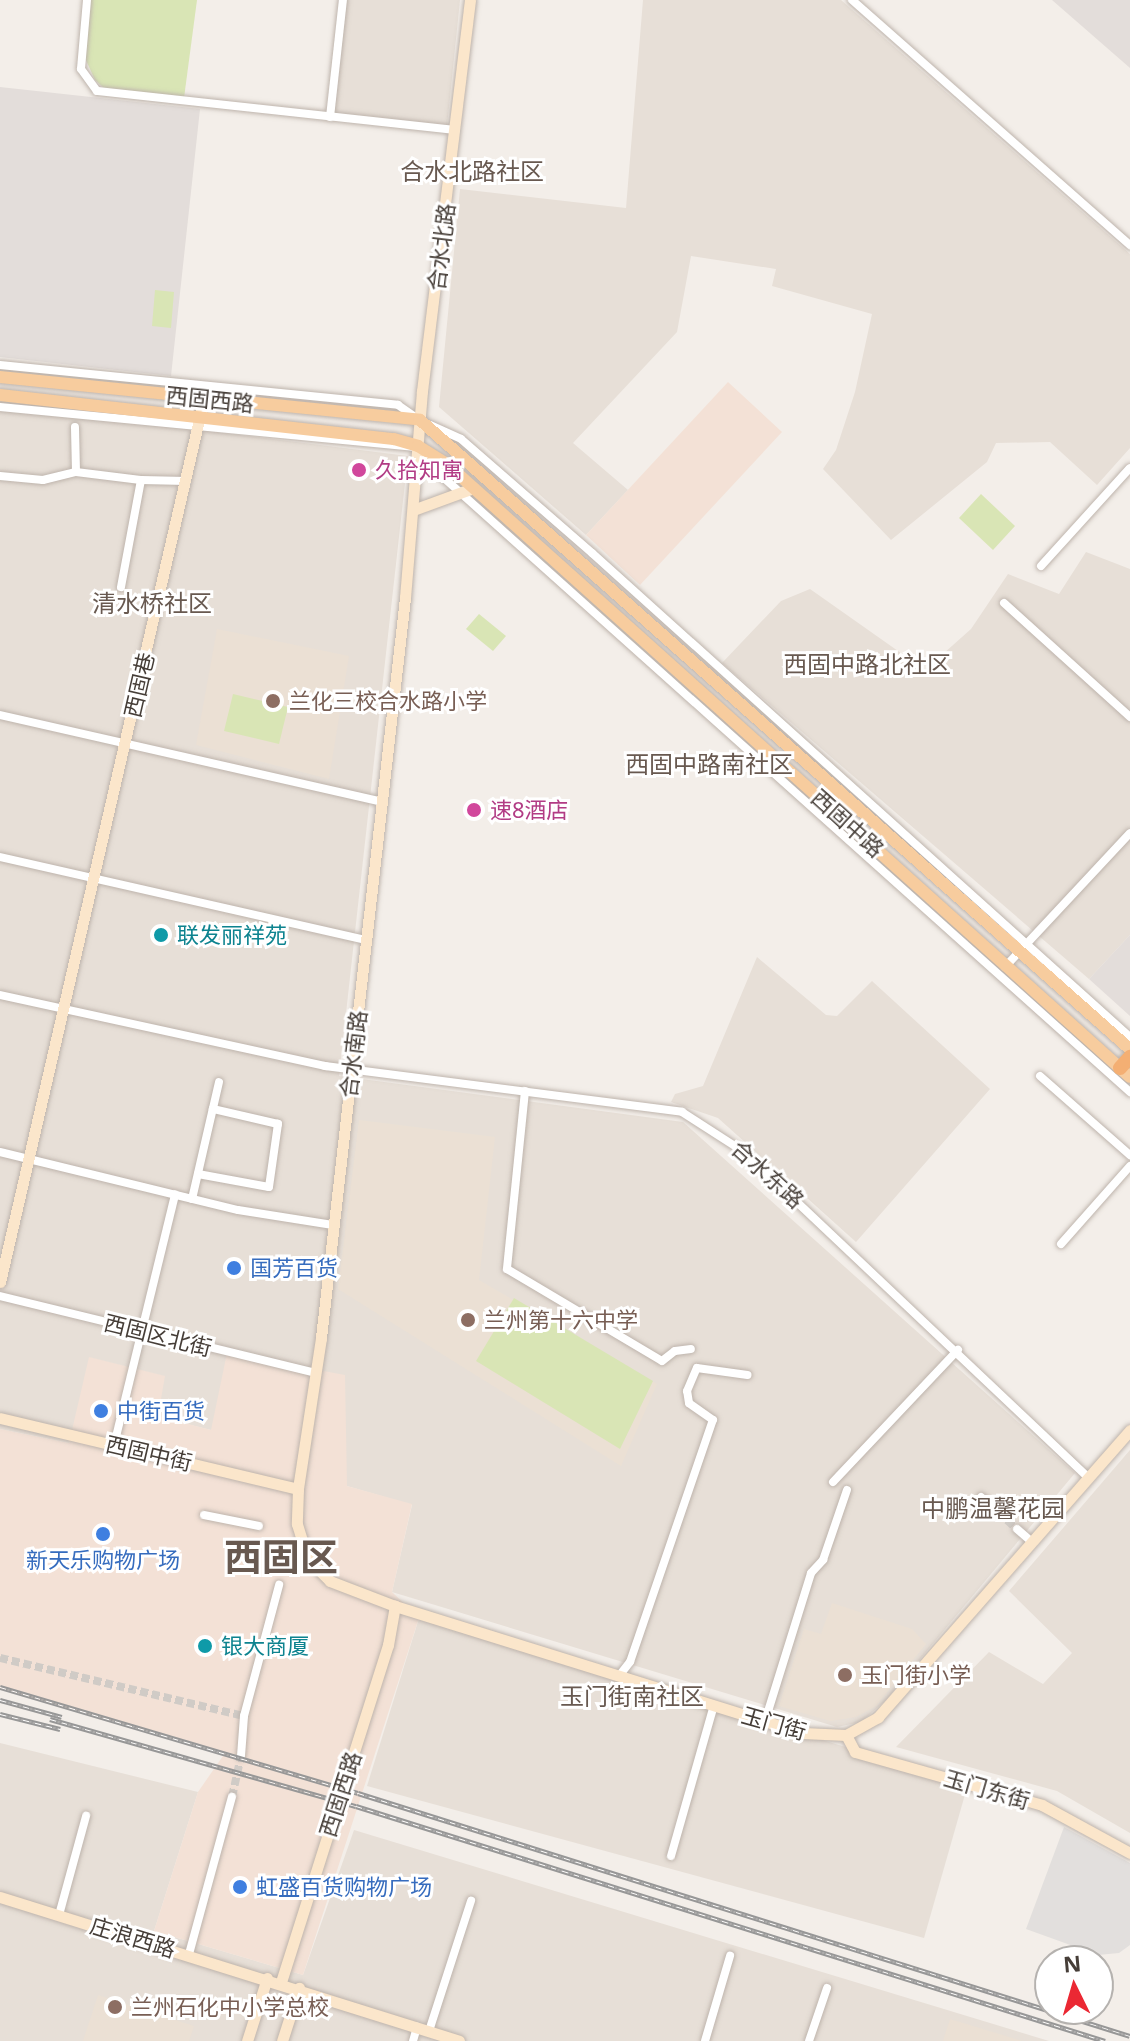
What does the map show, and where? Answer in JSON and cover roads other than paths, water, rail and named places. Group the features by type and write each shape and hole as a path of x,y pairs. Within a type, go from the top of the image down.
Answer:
{"main road":[{"name":"西固西路","path":"0,377 420,420"},
{"name":"西固西路","path":"0,395 200,422 418,446"},
{"name":"西固中路","path":"420,420 1023,947 1130,1049"},
{"name":"西固中路","path":"418,446 473,488 669,663 1003,971 1127,1067"},
{"path":"669,663 682,649"}],"street":[{"path":"87,0 81,69 97,91 456,130"},
{"path":"330,117 343,0"},
{"name":"合水北路","path":"418,446 470,0"},
{"path":"852,0 1130,245"},
{"path":"0,365 398,405 473,449 1023,947 1130,1037"},
{"name":"西固巷","path":"0,1282 204,398"},
{"path":"0,407 200,422"},
{"path":"75,427 76,472"},
{"path":"418,446 457,490 1003,971 1130,1092"},
{"name":"合水南路","path":"395,1606 330,1581 300,1549 297,1524 298,1489 316,1373 382,802 418,446"},
{"path":"1041,566 1130,468"},
{"path":"0,476 43,480 76,472 141,480 187,481"},
{"path":"121,587 141,480"},
{"path":"413,510 457,490 473,488"},
{"path":"1004,603 1130,717"},
{"path":"0,715 382,802"},
{"path":"1003,971 1130,833"},
{"path":"0,857 366,940"},
{"path":"0,995 63,1009"},
{"name":"合水东路","path":"63,1009 351,1070 668,1108 712,1128 958,1350 1088,1477"},
{"path":"1040,1076 1130,1155"},
{"path":"192,1199 219,1082"},
{"path":"525,1091 507,1269 662,1361 675,1351 691,1349"},
{"path":"198,1174 269,1187 278,1124 213,1109"},
{"path":"0,1152 192,1199 333,1225"},
{"path":"1061,1244 1130,1166"},
{"path":"114,1445 175,1194"},
{"name":"西固区北街","path":"0,1296 316,1373"},
{"path":"833,1482 958,1350"},
{"path":"619,1676 630,1662 713,1420 689,1403 687,1391 697,1368 748,1375"},
{"name":"西固中街","path":"0,1418 298,1489"},
{"path":"846,1735 878,1717 1130,1430"},
{"path":"765,1721 811,1573 823,1560 847,1490"},
{"path":"981,1497 998,1512"},
{"path":"204,1515 259,1526"},
{"path":"1017,1529 1032,1542"},
{"path":"241,1756 244,1716 279,1585"},
{"name":"玉门街","path":"395,1606 765,1721 820,1736 846,1735"},
{"name":"西固西路","path":"281,1982 388,1645 395,1606"},
{"path":"671,1856 714,1705"},
{"name":"玉门东街","path":"846,1735 855,1752 1042,1805 1130,1853"},
{"path":"189,1954 232,1797"},
{"path":"59,1915 86,1816"},
{"name":"庄浪西路","path":"0,1897 299,1988"},
{"path":"413,2041 423,2029 471,1901"},
{"path":"705,2041 730,1956"},
{"path":"247,2041 267,1978"},
{"path":"282,2041 299,1988 459,2041"},
{"path":"809,2041 827,1988"}],"tunnel":[{"path":"998,1512 1017,1529"},
{"path":"0,1658 244,1716"},
{"path":"232,1797 241,1756"}],"railway":[{"path":"0,1687 358,1793 1130,2036"},
{"path":"0,1700 62,1717"},
{"path":"0,1714 60,1729"},
{"path":"50,1719 356,1806 1105,2041"}],"place":[{"name":"久拾知寓","path":"359,470"},
{"name":"兰化三校合水路小学","path":"273,701"},
{"name":"速8酒店","path":"474,810"},
{"name":"联发丽祥苑","path":"161,935"},
{"name":"国芳百货","path":"234,1268"},
{"name":"兰州第十六中学","path":"468,1320"},
{"name":"中街百货","path":"101,1411"},
{"name":"新天乐购物广场","path":"103,1534"},
{"name":"银大商厦","path":"205,1646"},
{"name":"玉门街小学","path":"845,1675"},
{"name":"虹盛百货购物广场","path":"240,1887"},
{"name":"兰州石化中小学总校","path":"115,2007"}],"district":[{"name":"合水北路社区","path":"472,171"},
{"name":"清水桥社区","path":"152,603"},
{"name":"西固中路北社区","path":"867,664"},
{"name":"西固中路南社区","path":"709,764"},
{"name":"中鹏温馨花园","path":"993,1508"},
{"name":"西固区","path":"281,1557"},
{"name":"玉门街南社区","path":"632,1696"}]}
